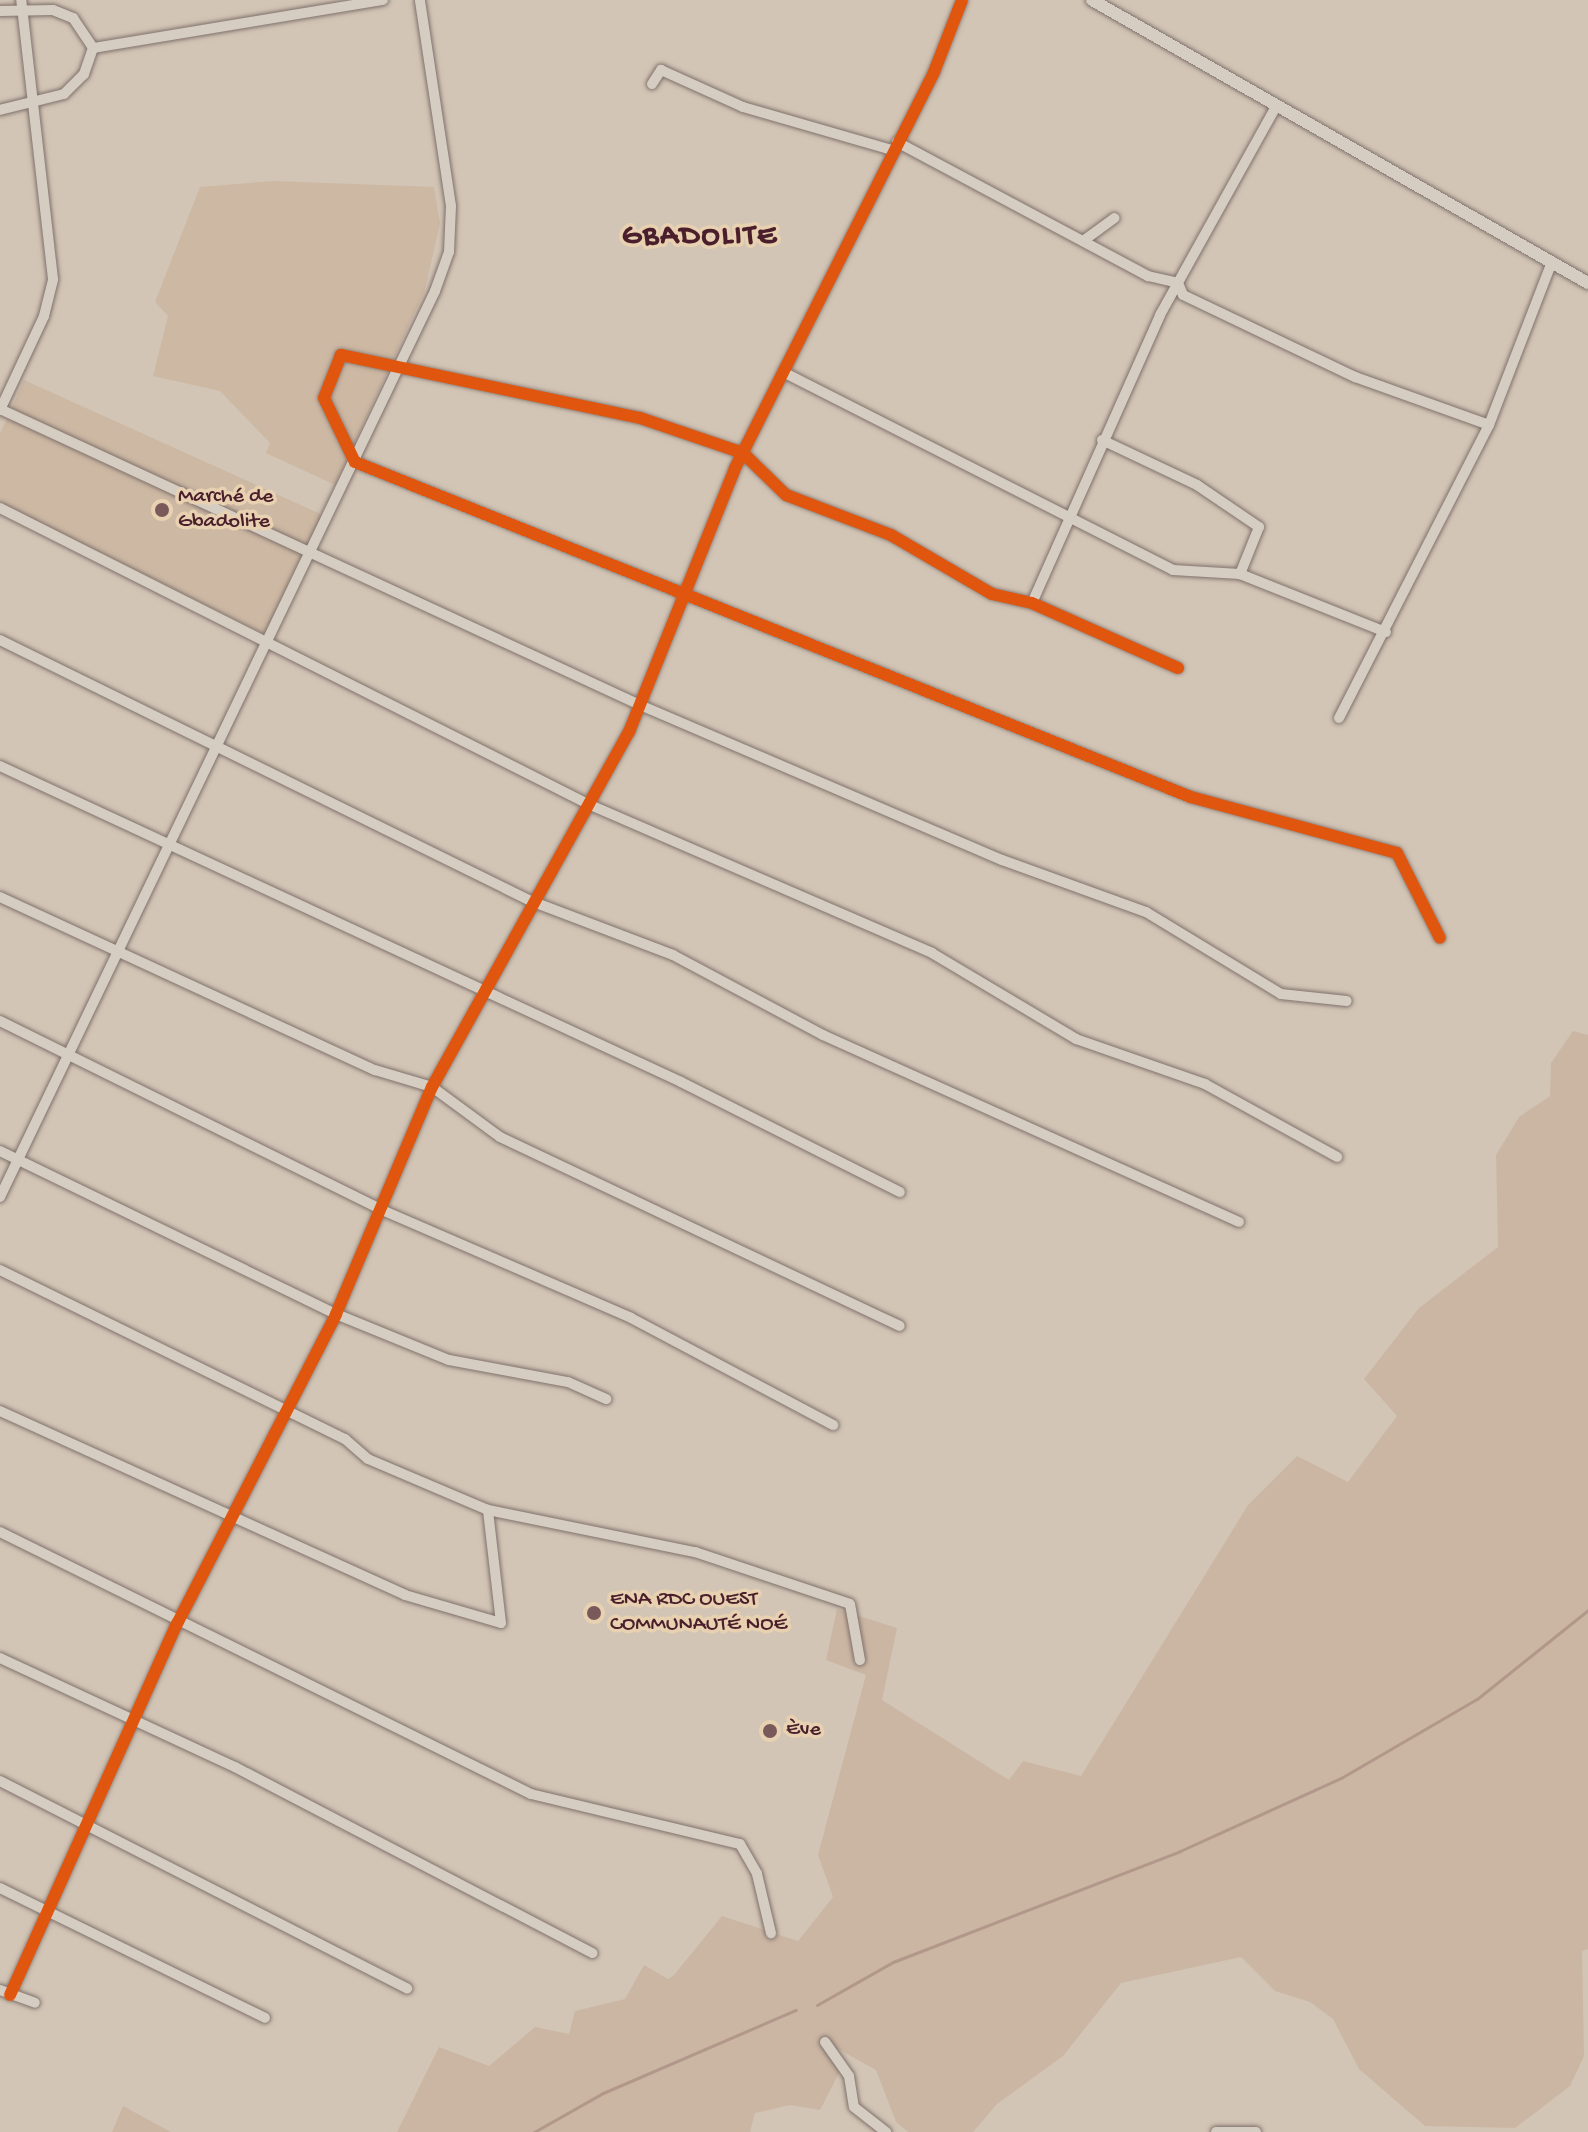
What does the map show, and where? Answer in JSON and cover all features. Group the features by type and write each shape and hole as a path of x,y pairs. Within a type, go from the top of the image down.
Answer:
{"street":[{"path":"93,48 383,0"},
{"path":"0,1197 270,643 401,363 449,252 451,206 420,0"},
{"path":"35,2003 5,1992 47,1914 177,1624 336,1314 432,1087 640,705 743,453 895,146 962,0"},
{"path":"1096,1 1588,283"},
{"path":"0,11 21,4 73,18 93,48"},
{"path":"21,4 36,104 53,279 44,316 0,410 640,705 1002,860 1146,912 1281,994 1347,1001"},
{"path":"0,110 36,104 64,94 84,74 93,48"},
{"path":"652,84 661,70 743,107 895,146 1148,276 1178,283"},
{"path":"1032,603 1068,512 1178,283 1277,105"},
{"path":"1083,241 1115,218"},
{"path":"1339,718 1386,632 1489,425 1552,262"},
{"path":"1178,283 1183,295 1377,388 1489,425"},
{"path":"1178,668 1032,603 992,594 891,535 786,495 743,453 640,418 401,363 341,355 324,398 355,462 1191,797 1397,853 1440,938"},
{"path":"783,372 1068,512 1173,570 1240,574 1386,632"},
{"path":"1102,440 1197,485 1259,527 1240,574"},
{"path":"0,508 588,804 932,953 1076,1039 1205,1084 1337,1157"},
{"path":"0,640 221,744 531,901 673,955 823,1035 1239,1222"},
{"path":"0,766 169,850 681,1082 900,1192"},
{"path":"0,897 375,1070 432,1087 500,1137 900,1326"},
{"path":"0,1021 382,1210 631,1318 833,1425"},
{"path":"0,1151 336,1314 449,1360 568,1382 606,1399"},
{"path":"0,1270 289,1410 345,1439 368,1459 488,1510 695,1552 850,1604 860,1660"},
{"path":"0,1411 235,1515 405,1595 501,1623 488,1510"},
{"path":"0,1532 177,1624 531,1794 740,1844 757,1874 771,1933"},
{"path":"0,1658 387,1844 592,1953"},
{"path":"0,1781 407,1988"},
{"path":"0,1888 47,1914 265,2018"},
{"path":"825,2042 849,2076 854,2107 886,2132"},
{"path":"1216,2132 1228,2127 1256,2132"}],"shaded area":[{"path":"273,181 434,187 440,224 424,293 335,485 266,453 270,443 220,391 153,376 168,316 155,302 200,187"},
{"name":"Marché de Gbadolite","path":"24,380 325,516 267,635 0,504 0,434"},
{"path":"1573,1031 1588,1035 1588,1949 1582,1951 1584,2056 1570,2086 1515,2128 1425,2126 1359,2069 1333,2019 1310,2002 1275,1991 1241,1957 1121,1983 1063,2056 997,2104 973,2132 908,2132 896,2122 876,2070 820,2039 840,2071 820,2110 790,2105 755,2113 750,2132 397,2132 439,2047 489,2066 535,2027 569,2034 575,2011 625,1999 644,1965 668,1979 674,1975 722,1916 798,1941 833,1897 818,1855 866,1675 826,1660 837,1609 897,1628 882,1700 1009,1780 1023,1761 1081,1776 1248,1505 1297,1456 1348,1482 1397,1416 1364,1379 1419,1308 1498,1247 1496,1155 1519,1117 1550,1096 1551,1063"},
{"path":"123,2106 171,2132 112,2132"}],"waterway":[{"path":"817,2005 893,1962 1180,1851 1341,1778 1477,1699 1588,1610"},
{"path":"534,2132 603,2093 796,2010"}],"cycle path":[{"path":"10,1995 177,1624 336,1314 432,1087 629,732 735,468 934,72 962,0"},
{"path":"1178,668 1032,603 992,594 891,535 786,495 743,453 640,418 341,355 324,398 355,462 1191,797 1397,853 1440,938"}],"place":[{"name":"Marché de Gbadolite","path":"162,510"},
{"name":"ENA RDC OUEST COMMUNAUTÉ NOÉ","path":"594,1613"},
{"name":"Ève","path":"770,1731"}],"district":[{"name":"GBADOLITE","path":"700,238"}]}
